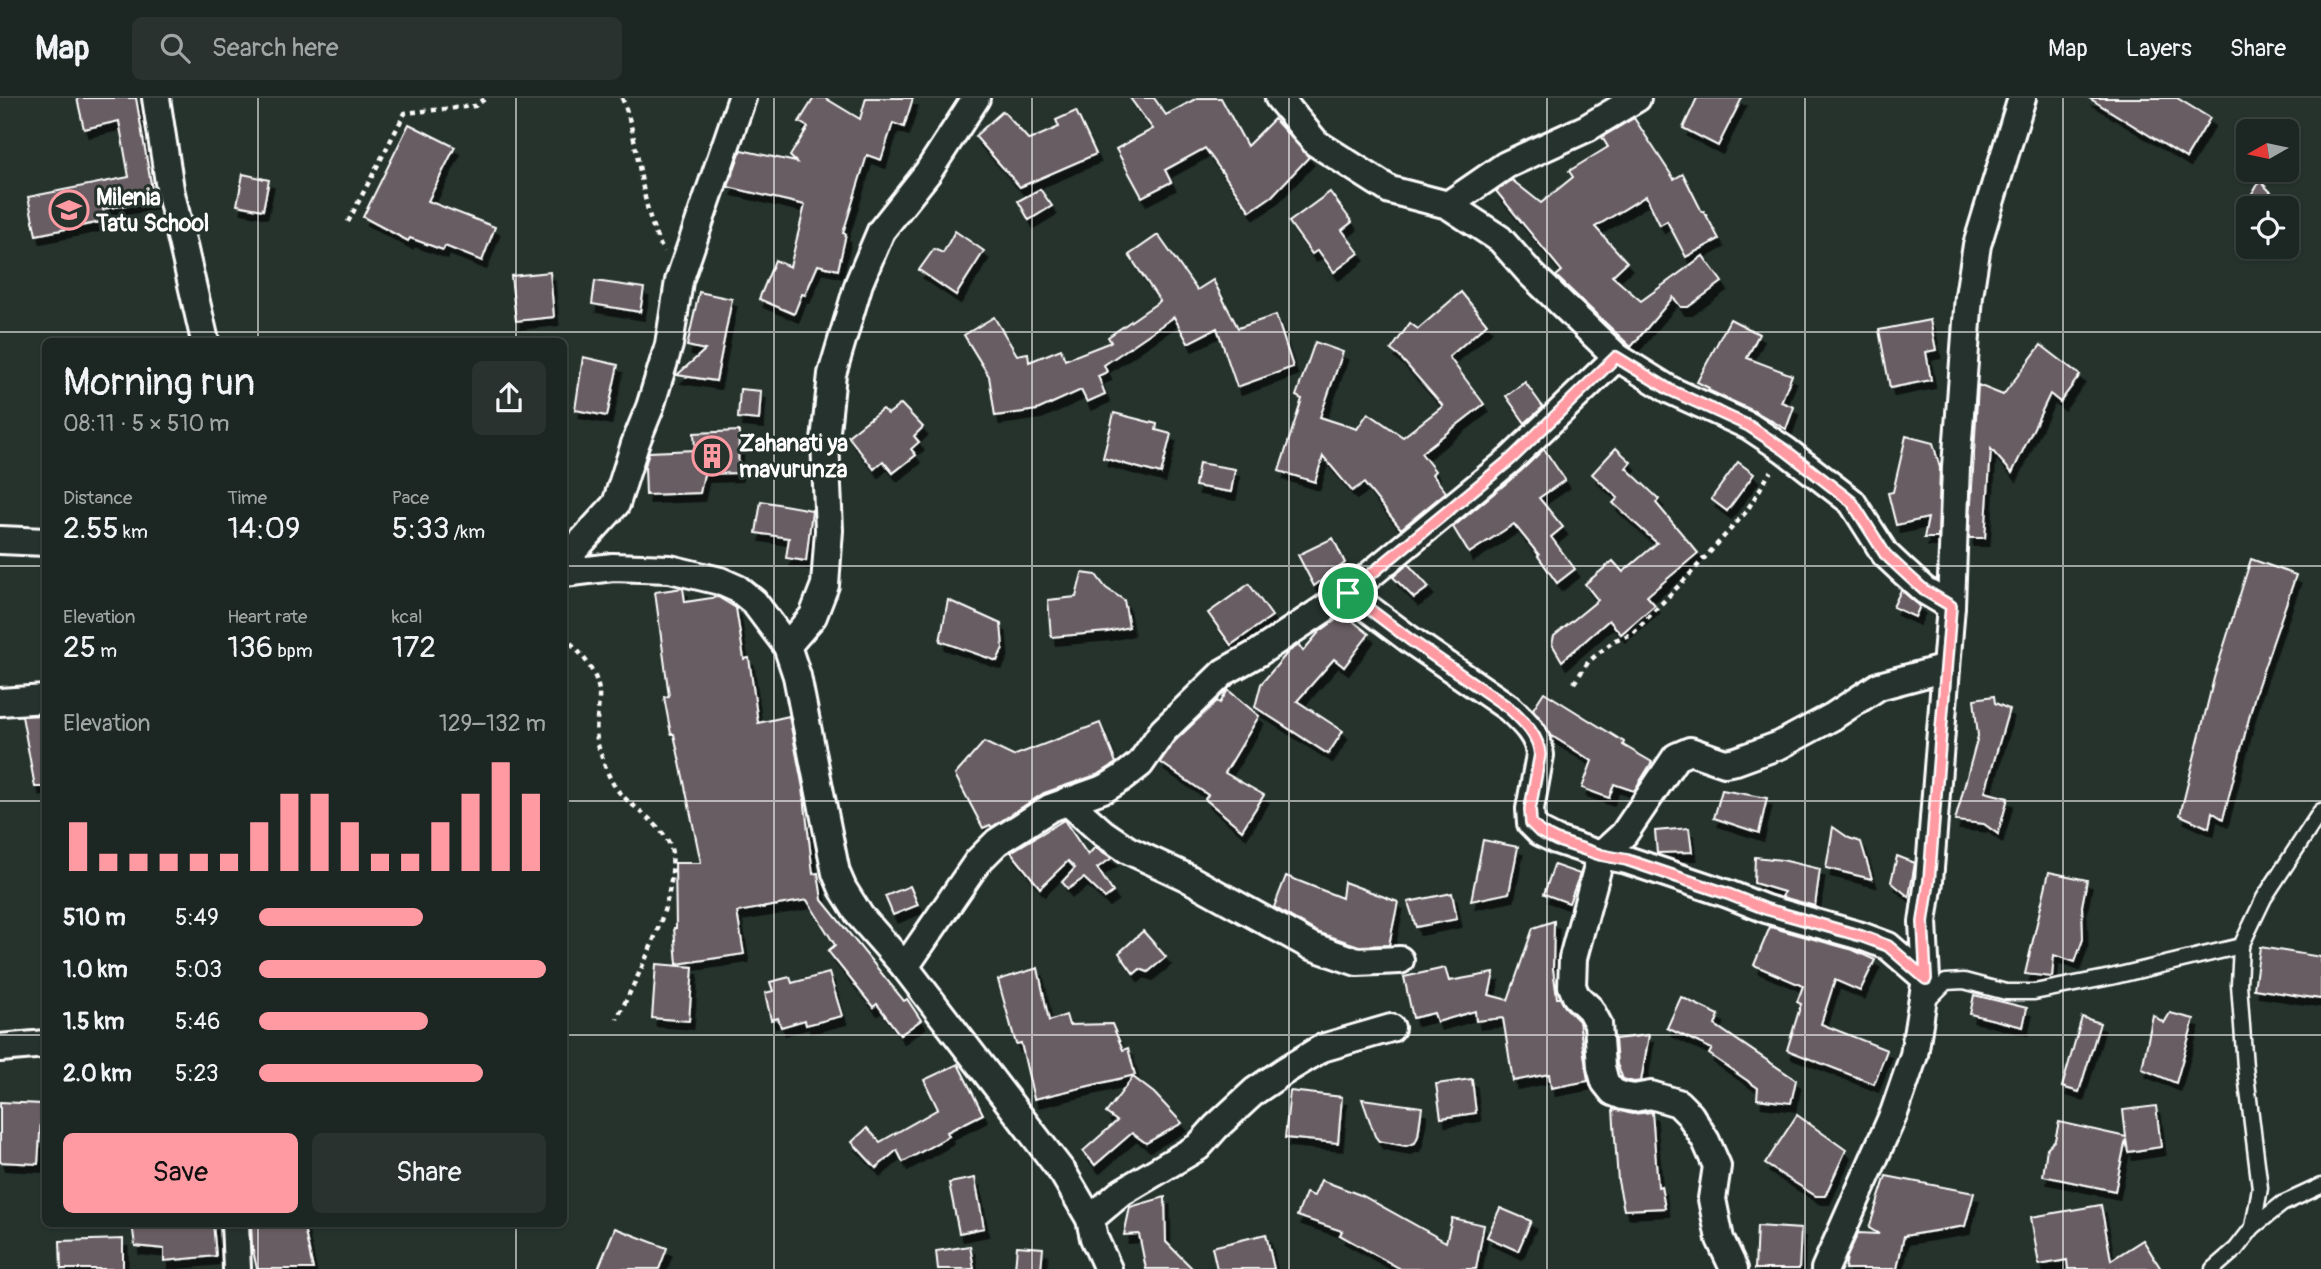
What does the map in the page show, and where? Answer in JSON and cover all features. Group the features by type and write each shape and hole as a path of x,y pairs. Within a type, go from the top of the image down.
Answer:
{"street":[{"path":"156,98 173,202 204,338"},
{"path":"567,558 616,504 669,345 679,281 742,98"},
{"path":"787,646 813,616 825,585 829,530 825,441 831,388 847,318 859,283 881,231 928,172 976,98"},
{"path":"1279,98 1316,144 1390,191 1448,205 1500,239 1530,273 1616,357 1670,390 1749,426 1785,450 1852,502 1885,554 1924,590 1951,606"},
{"path":"1448,205 1506,165 1587,128 1637,98"},
{"path":"1825,1269 1894,1113 1914,1055 1917,1022 1926,979 1923,922 1929,881 1951,606 1956,466 1969,296 1977,245 2022,98"},
{"path":"905,967 978,861 997,842 1050,808 1106,788 1140,764 1163,731 1224,672 1258,653 1348,593 1511,459 1616,357"},
{"path":"0,540 42,542"},
{"path":"567,573 613,567 670,569 720,581 738,589 754,602 787,646 797,676 836,873 849,900 905,967 1063,1173 1090,1219 1094,1238 1108,1269"},
{"path":"1348,593 1522,719 1540,747 1530,809 1531,823 1540,832 1601,855 1627,860 1766,909 1888,946 1926,979"},
{"path":"1734,1269 1720,1239 1712,1199 1717,1166 1706,1141 1690,1115 1678,1103 1651,1095 1634,1098 1623,1096 1614,1092 1605,1082 1601,1067 1598,1024 1590,1009 1576,996 1572,986 1573,958 1601,855 1624,834 1676,757 1690,751 1725,763 1736,761 1780,746 1832,717 1879,686 1946,668"},
{"path":"0,702 42,699"},
{"path":"1067,801 1103,833 1128,850 1186,877 1311,946 1357,962 1400,960"},
{"path":"1090,1219 1122,1192 1198,1147 1255,1091 1286,1070 1322,1048 1391,1028"},
{"path":"0,1048 42,1044"},
{"path":"235,1227 237,1269"}],"lane":[{"path":"2253,1227 2260,1188 2244,1055 2239,984 2241,946 2264,898 2321,811"},
{"path":"1922,1007 1946,982 1964,981 2006,992 2034,992 2241,946"},
{"path":"2213,1269 2236,1249 2253,1227 2282,1203 2321,1186"}],"path":[{"path":"348,222 405,113 475,106 486,98"},
{"path":"622,98 628,113 645,197 658,243 679,281"},
{"path":"1574,683 1589,661 1615,640 1632,634 1691,573 1746,512 1785,450"},
{"path":"567,639 584,656 600,695 595,733 615,787 659,828 670,845 672,854 662,915 617,1020"}],"building":[{"path":"77,98 136,98 154,201 103,209 106,221 36,235 28,197 129,177 119,121 84,129"},
{"path":"814,98 825,98 860,119 866,98 913,98 904,127 893,123 881,160 867,155 843,233 846,234 838,270 818,265 794,314 759,299 775,260 790,267 805,205 728,187 741,150 796,162 790,156 808,127 799,122"},
{"path":"1130,98 1154,98 1166,115 1197,98 1221,98 1247,146 1274,119 1309,157 1272,196 1250,211 1205,148 1165,170 1171,182 1142,197 1116,149 1153,129"},
{"path":"1697,98 1742,98 1718,146 1683,128"},
{"path":"2089,98 2177,98 2210,118 2186,158"},
{"path":"1003,111 1029,140 1059,127 1056,120 1076,111 1096,154 1020,187 975,136"},
{"path":"1634,118 1674,179 1683,174 1719,239 1686,257 1667,221 1660,225 1646,196 1595,227 1627,262 1612,276 1641,301 1703,256 1722,282 1688,307 1681,307 1673,297 1631,347 1556,276 1562,271 1496,191 1512,180 1541,203 1573,177 1569,171 1608,147 1602,137"},
{"path":"409,124 455,147 428,201 495,227 482,261 445,246 443,250 410,238 408,241 363,217"},
{"path":"243,174 269,180 263,210 237,205"},
{"path":"2261,182 2274,196 2251,196"},
{"path":"1040,189 1052,206 1029,220 1018,201"},
{"path":"1330,192 1352,222 1342,230 1359,253 1334,272 1318,250 1312,254 1289,222"},
{"path":"955,231 984,251 956,295 919,270 934,249 943,253"},
{"path":"1158,235 1197,290 1213,280 1238,328 1276,315 1293,367 1237,387 1217,328 1188,343 1174,317 1104,365 1107,372 1098,376 1105,394 1087,402 1081,390 1037,410 995,416 989,376 964,335 994,317 1017,355 1028,353 1029,362 1061,349 1065,360 1111,342 1108,337 1160,301 1129,255"},
{"path":"550,272 554,317 516,321 511,276"},
{"path":"595,281 644,288 640,312 592,304"},
{"path":"699,292 732,299 716,381 677,375 705,350 687,346"},
{"path":"1461,292 1487,324 1449,357 1484,404 1421,453 1446,492 1401,529 1364,483 1352,491 1323,456 1315,482 1279,471 1302,399 1296,396 1315,342 1343,352 1320,417 1357,429 1368,413 1403,437 1443,406 1391,350 1410,323 1418,329"},
{"path":"1730,319 1759,334 1747,358 1792,375 1781,402 1794,407 1786,429 1697,382"},
{"path":"1930,320 1936,350 1926,352 1931,380 1890,388 1879,330"},
{"path":"2041,345 2080,375 2060,402 2050,394 2012,473 1991,449 1985,538 1969,538 1978,385 2003,395"},
{"path":"583,357 618,365 607,416 575,410"},
{"path":"1525,382 1543,407 1525,423 1506,396"},
{"path":"740,389 761,391 759,420 738,418"},
{"path":"901,404 923,427 914,436 919,442 911,449 916,455 893,473 883,461 874,469 848,436 882,409 888,414"},
{"path":"1114,413 1157,424 1156,430 1171,434 1161,474 1103,458"},
{"path":"739,431 738,473 704,474 700,493 646,495 645,466 649,452 695,450 694,433"},
{"path":"1906,436 1933,443 1940,468 1938,538 1924,538 1928,518 1896,525 1888,493 1893,492"},
{"path":"1616,448 1631,462 1626,468 1659,499 1656,503 1698,553 1647,596 1655,605 1621,634 1609,620 1562,661 1552,644 1554,636 1598,600 1585,584 1613,561 1623,572 1657,543 1613,503 1618,498 1592,474"},
{"path":"1544,449 1565,480 1539,498 1563,527 1551,537 1575,569 1557,583 1514,524 1469,553 1453,527"},
{"path":"1738,462 1754,474 1727,511 1711,499"},
{"path":"1199,463 1235,469 1231,492 1195,486"},
{"path":"761,501 812,510 806,561 786,558 789,538 756,533"},
{"path":"1333,538 1345,563 1314,586 1298,555"},
{"path":"2251,559 2296,575 2256,691 2223,819 2212,812 2209,828 2180,815 2214,678"},
{"path":"1408,564 1429,587 1414,598 1393,577"},
{"path":"1082,573 1096,575 1106,588 1124,600 1129,627 1107,632 1051,637 1048,600 1076,597"},
{"path":"1249,584 1272,616 1231,645 1208,613"},
{"path":"683,588 685,602 718,597 736,608 744,659 749,658 758,723 789,716 803,788 813,874 818,873 822,900 904,1001 907,999 921,1020 900,1035 877,1004 873,1007 828,951 835,945 807,900 737,912 744,954 677,964 674,928 675,863 701,863 664,697 669,696 655,592"},
{"path":"1901,590 1920,606 1915,617 1893,607"},
{"path":"948,600 1001,624 1003,648 997,661 940,641"},
{"path":"1344,614 1369,634 1344,667 1334,659 1297,701 1343,731 1328,754 1255,707 1261,684 1288,652 1299,645 1303,651 1319,632"},
{"path":"1228,690 1259,716 1225,773 1264,795 1242,830 1205,799 1208,795 1160,762 1175,741 1217,701 1220,703"},
{"path":"1544,692 1652,762 1634,791 1614,784 1609,798 1582,788 1592,761 1552,736 1533,709"},
{"path":"1994,696 1995,703 2009,709 1985,792 2008,798 1998,834 1984,824 1955,821 1978,736 1974,699"},
{"path":"42,715 42,787 35,787 22,716"},
{"path":"1100,723 1116,763 1099,774 1044,793 992,827 990,825 983,828 955,775 984,742 1013,756"},
{"path":"1722,790 1767,798 1759,833 1714,818"},
{"path":"1064,820 1088,855 1095,847 1112,858 1097,868 1113,892 1105,898 1084,878 1068,889 1062,882 1075,868 1068,861 1040,888 1011,852"},
{"path":"1833,827 1849,838 1861,842 1872,879 1826,868"},
{"path":"1689,828 1692,852 1657,853 1655,831"},
{"path":"1483,840 1518,847 1509,893 1471,901"},
{"path":"1897,856 1915,863 1909,897 1891,882"},
{"path":"1755,857 1820,869 1815,906 1782,897 1784,892 1754,883"},
{"path":"1554,865 1580,874 1569,903 1544,894"},
{"path":"2049,872 2087,880 2082,906 2083,939 2075,962 2054,955 2052,977 2025,974"},
{"path":"1286,876 1342,898 1344,882 1398,902 1389,945 1359,946 1317,932 1274,907"},
{"path":"910,886 918,905 893,915 885,896"},
{"path":"1452,893 1457,919 1416,927 1408,902"},
{"path":"1554,921 1553,969 1557,998 1560,998 1579,1021 1588,1081 1551,1088 1549,1074 1513,1081 1503,1018 1476,1021 1475,1011 1437,1022 1434,1013 1413,1018 1404,977 1445,968 1449,981 1494,973 1489,995 1508,1000 1533,928"},
{"path":"1770,927 1853,950 1875,960 1860,991 1835,980 1821,1024 1887,1050 1874,1084 1787,1050 1801,1004 1797,1002 1803,986 1754,965"},
{"path":"1143,931 1166,957 1148,972 1140,969 1134,974 1119,953"},
{"path":"2260,947 2321,957 2321,999 2254,989"},
{"path":"656,964 693,967 689,1021 652,1018"},
{"path":"1038,968 1049,1021 1066,1015 1069,1025 1112,1024 1123,1050 1128,1048 1135,1075 1034,1099 1021,1043 1016,1044 998,980"},
{"path":"829,973 842,1016 806,1025 805,1020 781,1027 778,1018 771,1020 765,993 773,991 770,982 790,977 792,983"},
{"path":"1974,995 2027,1008 2023,1027 1970,1014"},
{"path":"1681,997 1719,1015 1715,1025 1796,1080 1791,1103 1757,1099 1758,1088 1709,1054 1712,1049 1667,1028"},
{"path":"2170,1013 2194,1019 2176,1083 2142,1069 2153,1015 2164,1023"},
{"path":"2082,1017 2100,1023 2079,1092 2062,1087"},
{"path":"1649,1035 1641,1081 1623,1079 1617,1064 1615,1039"},
{"path":"958,1064 983,1114 947,1132 949,1136 903,1162 897,1150 876,1168 852,1142 867,1128 880,1142 938,1109 924,1080"},
{"path":"1133,1077 1154,1093 1182,1123 1146,1143 1132,1133 1095,1165 1083,1151 1117,1121 1106,1113"},
{"path":"1472,1079 1476,1113 1441,1118 1436,1084"},
{"path":"1290,1091 1342,1097 1338,1143 1285,1138"},
{"path":"1362,1099 1422,1107 1415,1143 1406,1146 1379,1141"},
{"path":"0,1102 42,1104 38,1164 0,1162"},
{"path":"2156,1106 2161,1147 2128,1152 2126,1139 2115,1191 2043,1176 2047,1148 2055,1140 2059,1122 2126,1137 2123,1110"},
{"path":"1613,1109 1632,1114 1652,1112 1658,1187 1661,1186 1665,1208 1624,1210 1618,1181"},
{"path":"1797,1115 1846,1150 1825,1196 1816,1196 1765,1164"},
{"path":"1886,1176 1974,1193 1965,1226 1904,1236 1897,1269 1845,1269 1847,1257 1858,1233 1879,1234 1869,1228"},
{"path":"975,1178 984,1228 959,1233 949,1183"},
{"path":"1321,1180 1363,1196 1446,1242 1452,1218 1484,1225 1476,1269 1401,1269 1340,1235 1342,1231 1297,1216 1306,1193 1314,1196"},
{"path":"1165,1197 1166,1242 1193,1269 1146,1269 1139,1234 1124,1235 1130,1207"},
{"path":"2101,1205 2111,1260 2143,1240 2161,1269 2068,1269 2067,1260 2039,1265 2031,1217"},
{"path":"1500,1208 1531,1221 1518,1251 1487,1237"},
{"path":"1757,1226 1801,1229 1799,1269 1755,1269"},
{"path":"133,1227 213,1227 216,1256 164,1261 164,1249 135,1246"},
{"path":"251,1227 304,1227 313,1269 257,1269"},
{"path":"615,1228 667,1248 659,1269 598,1269"},
{"path":"1266,1234 1274,1269 1217,1269 1212,1247"},
{"path":"123,1239 123,1269 61,1269 60,1241"},
{"path":"970,1246 974,1269 938,1269 936,1251"},
{"path":"1017,1246 1043,1248 1041,1269 1015,1269"}],"place":[{"name":"Milenia Tatu School","path":"69,210"},
{"name":"Zahanati ya mavurunza","path":"712,456"}],"route":[{"path":"1616,357 1670,390 1749,426 1785,450 1852,502 1885,554 1924,590 1951,606 1929,881 1923,922 1926,979 1888,946 1766,909 1627,860 1601,855 1540,832 1531,823 1530,809 1540,747 1522,719 1348,593 1511,459 1616,357"}]}
